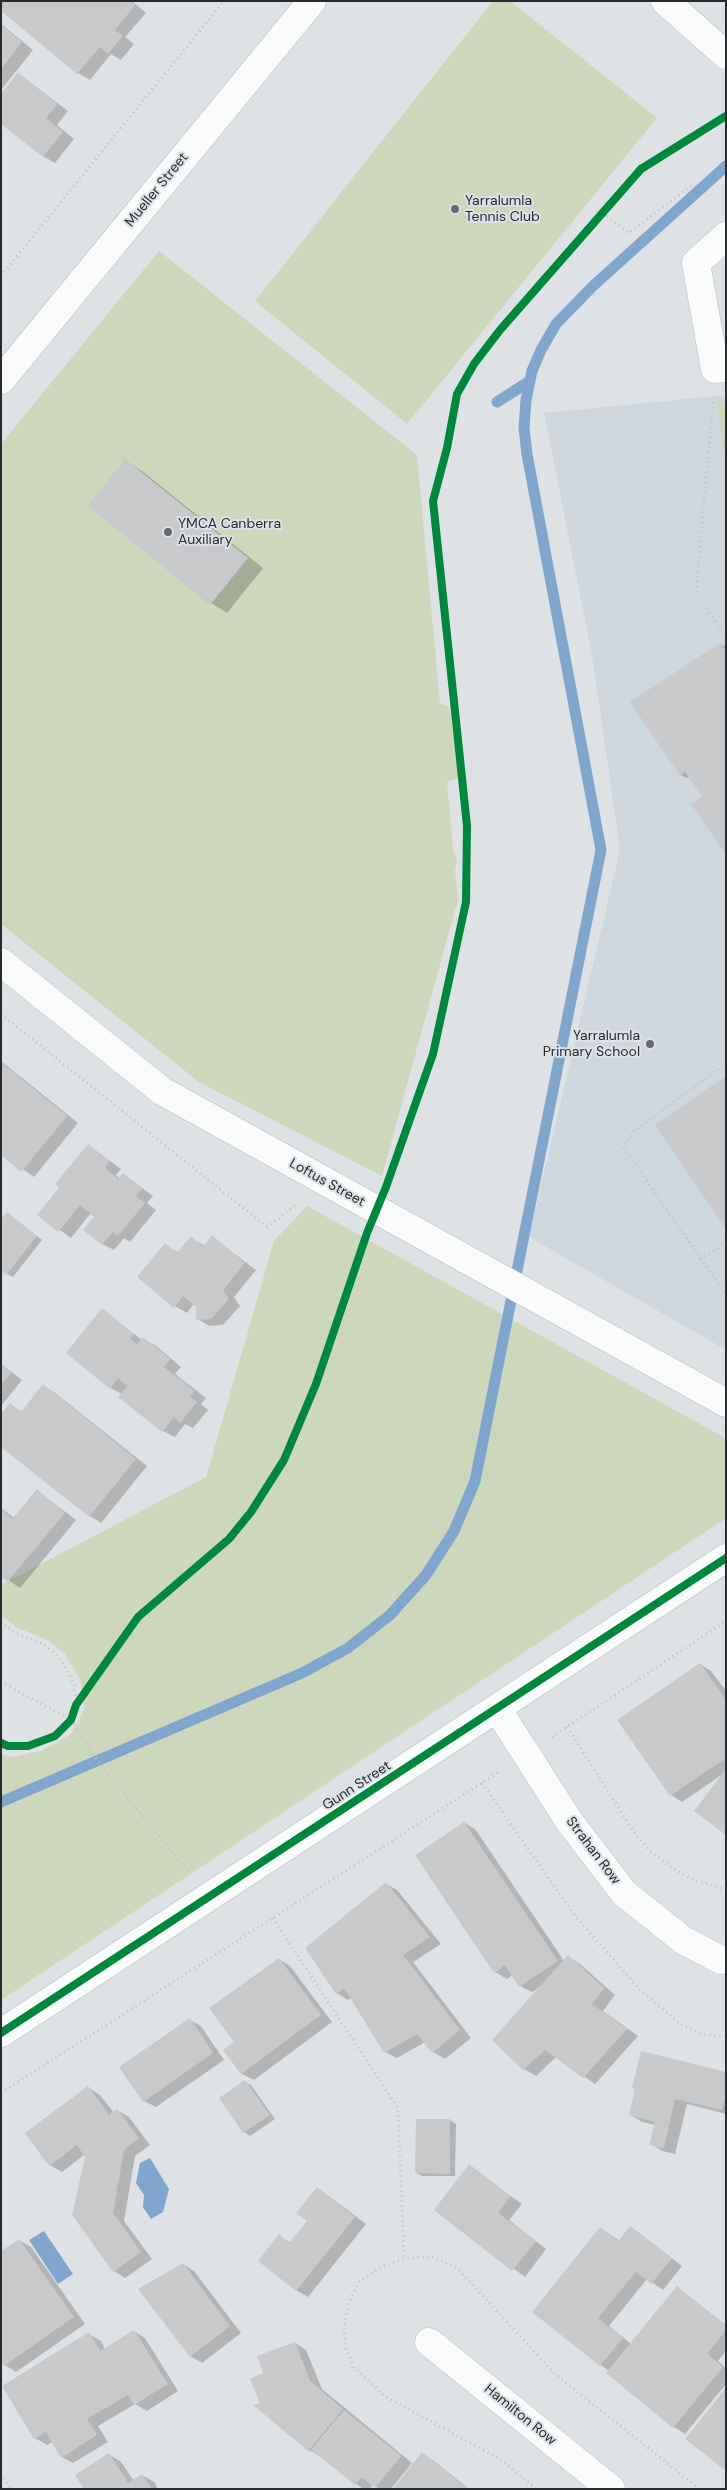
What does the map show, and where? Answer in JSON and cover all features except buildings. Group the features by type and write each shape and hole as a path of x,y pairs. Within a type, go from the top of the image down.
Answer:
{"street":[{"name":"Mueller Street","path":"1,380 312,1"},
{"path":"665,1 726,55"},
{"path":"726,236 696,263 715,369 726,368"},
{"name":"Loftus Street","path":"1,962 162,1091 726,1402"},
{"name":"Gunn Street","path":"1,2033 498,1710 726,1558"},
{"name":"Strahan Row","path":"498,1710 569,1821 624,1893 683,1940 721,1960"},
{"name":"Hamilton Row","path":"430,2342 612,2489"}],"path":[{"path":"1,276 224,1"},
{"path":"610,206 601,216 629,233 693,184"},
{"path":"714,397 696,591 726,639"},
{"path":"1,1014 267,1227 305,1197"},
{"path":"726,1064 634,1131 623,1147 726,1294"},
{"path":"701,1259 726,1242"},
{"path":"1,2093 482,1783 726,1621"},
{"path":"1,1622 15,1633 43,1644 53,1652 65,1666 74,1685 76,1705"},
{"path":"1,1682 68,1722 81,1733 102,1767 208,1897"},
{"path":"68,1722 82,1697"},
{"path":"567,1727 634,1832 651,1852 693,1880 726,1888"},
{"path":"482,1783 575,1916 640,1990 680,2024 702,2034 726,2037"},
{"path":"273,1918 398,2108 404,2259"},
{"path":"536,2489 500,2459 386,2397 354,2367 346,2349 344,2327 348,2304 359,2282 380,2267 404,2259 431,2256 457,2268 556,2375 700,2489"},
{"path":"1,2474 11,2489"}],"shaded area":[{"name":"Yarralumla Primary School","path":"726,395 726,1350 529,1237 620,850 592,655 544,413"}],"green space":[{"name":"Yarralumla Tennis Club","path":"493,1 510,1 657,118 407,424 255,301"},
{"path":"159,251 417,455 440,704 449,706 460,778 447,782 453,849 457,861 455,871 458,899 382,1176 199,1082 1,924 1,444"},
{"path":"726,402 726,464 717,403"},
{"path":"307,1206 720,1435 726,1440 726,1518 1,2000 1,1754 11,1757 42,1751 71,1734 85,1709 80,1679 65,1654 49,1641 16,1627 1,1615 1,1585 206,1477 274,1241"}],"water":[{"path":"150,2158 169,2189 163,2212 151,2219 143,2207 144,2195 136,2183 140,2163"},
{"path":"44,2231 73,2274 58,2284 29,2240"}],"waterway":[{"path":"1,1802 302,1673 348,1648 390,1615 426,1575 454,1531 475,1481 601,850 527,454 524,428 526,400 532,371 541,350 556,324 593,286 726,166"},
{"path":"497,402 530,381"}],"cycle path":[{"path":"1,1743 8,1746 28,1746 55,1736 71,1720 76,1705 138,1617 229,1539 251,1512 284,1460 316,1384 367,1233 386,1187 433,1054 466,902 467,826 433,501 447,448 457,394 474,364 500,330 641,169 726,116"},
{"path":"1,2033 726,1558"}],"place":[{"name":"Yarralumla Tennis Club","path":"455,209"},
{"name":"YMCA Canberra Auxiliary","path":"168,532"},
{"name":"Yarralumla Primary School","path":"650,1044"}]}
